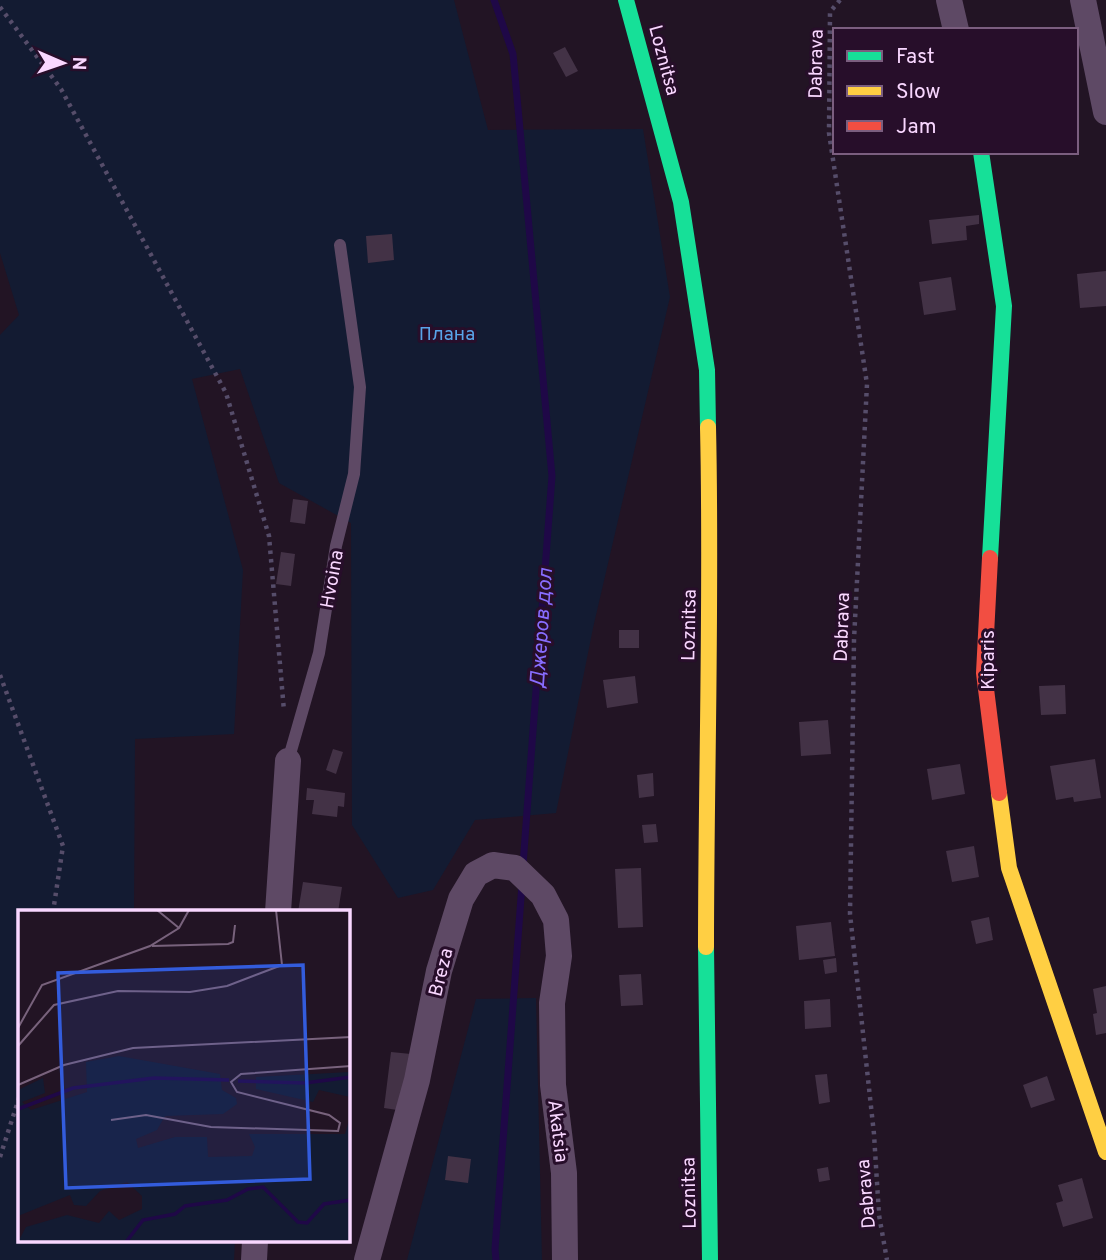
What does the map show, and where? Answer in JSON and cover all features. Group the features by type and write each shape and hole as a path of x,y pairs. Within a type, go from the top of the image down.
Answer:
{"street":[{"name":"Loznitsa","path":"626,0 681,202 707,370 711,561 706,776 706,1054 710,1260"},
{"path":"950,0 956,28"},
{"path":"1083,0 1106,112"},
{"name":"Kiparis","path":"981,154 1004,306 984,673 1009,869 1106,1152"},
{"name":"Hvoina","path":"278,910 288,761"},
{"name":"Breza","path":"367,1260 417,1080 439,971 461,899 476,874 494,865 515,868 543,895 556,920 559,956 552,1003"},
{"name":"Akatsia","path":"552,1003 553,1085 564,1173 565,1260"},
{"path":"254,1260 255,1242"}],"lane":[{"name":"Hvoina","path":"288,761 319,653 336,547 354,474 360,387 340,245"}],"path":[{"name":"Dabrava","path":"840,0 830,12 829,133 867,384 854,640 850,914 874,1133 879,1215 887,1260"},
{"path":"0,7 61,89 226,393 269,536 285,721"},
{"path":"0,675 63,846 53,910"},
{"path":"0,1157 18,1101"}],"green space":[{"name":"Плана","path":"0,0 454,0 488,130 643,129 670,297 593,628 556,813 475,820 433,890 398,898 352,825 351,523 279,483 240,369 192,379 243,570 234,734 135,739 134,910 18,910 18,1242 235,1242 234,1260 0,1260 0,335 19,315 0,253"},
{"path":"536,998 542,1260 407,1260 476,999"}],"building":[{"path":"565,47 578,71 566,77 553,53"},
{"path":"979,215 979,224 966,226 967,240 932,244 929,220"},
{"path":"392,234 394,260 368,263 366,236"},
{"path":"1106,271 1106,306 1080,308 1077,274"},
{"path":"951,277 956,310 924,315 919,282"},
{"path":"293,499 308,501 305,524 290,522"},
{"path":"281,552 295,554 291,586 276,584"},
{"path":"619,630 639,630 639,648 619,648"},
{"path":"635,676 638,703 607,708 603,680"},
{"path":"1065,685 1066,714 1041,715 1039,686"},
{"path":"828,720 831,754 801,756 799,722"},
{"path":"333,749 343,752 336,774 326,770"},
{"path":"1095,759 1101,798 1074,802 1073,797 1056,800 1050,766"},
{"path":"960,764 965,794 932,800 927,769"},
{"path":"653,773 654,796 639,798 637,775"},
{"path":"307,788 345,793 344,807 338,806 337,817 312,814 314,800 306,800"},
{"path":"656,824 658,842 644,843 642,825"},
{"path":"974,846 979,877 952,882 946,851"},
{"path":"641,868 643,927 618,928 615,869"},
{"path":"303,882 342,887 338,910 298,910"},
{"path":"989,917 993,940 976,944 971,921"},
{"path":"831,922 835,956 799,960 796,926"},
{"path":"836,958 837,972 825,974 823,960"},
{"path":"641,974 643,1005 621,1006 619,975"},
{"path":"1106,986 1106,1033 1096,1035 1093,1014 1097,1013 1093,989"},
{"path":"830,999 831,1027 805,1029 804,1001"},
{"path":"391,1052 411,1054 404,1111 384,1108"},
{"path":"827,1074 830,1102 819,1104 815,1075"},
{"path":"1047,1076 1055,1100 1031,1108 1023,1085"},
{"path":"448,1156 471,1159 468,1183 445,1180"},
{"path":"828,1167 830,1180 819,1182 817,1169"},
{"path":"1082,1178 1093,1218 1063,1227 1056,1203 1063,1201 1058,1185"}],"waterway":[{"name":"Джеров дол","path":"494,0 513,54 552,476 523,865"},
{"name":"Джеров дол","path":"496,1260 522,884"}],"traffic: fast":[{"path":"626,0 681,202 707,370 708,427"},
{"path":"981,154 1004,306 990,558"},
{"path":"706,947 710,1260"}],"traffic: slow":[{"path":"706,947 708,427"},
{"path":"999,793 1009,868 1106,1152"}],"traffic: jam":[{"path":"990,558 984,673 999,793"}]}
